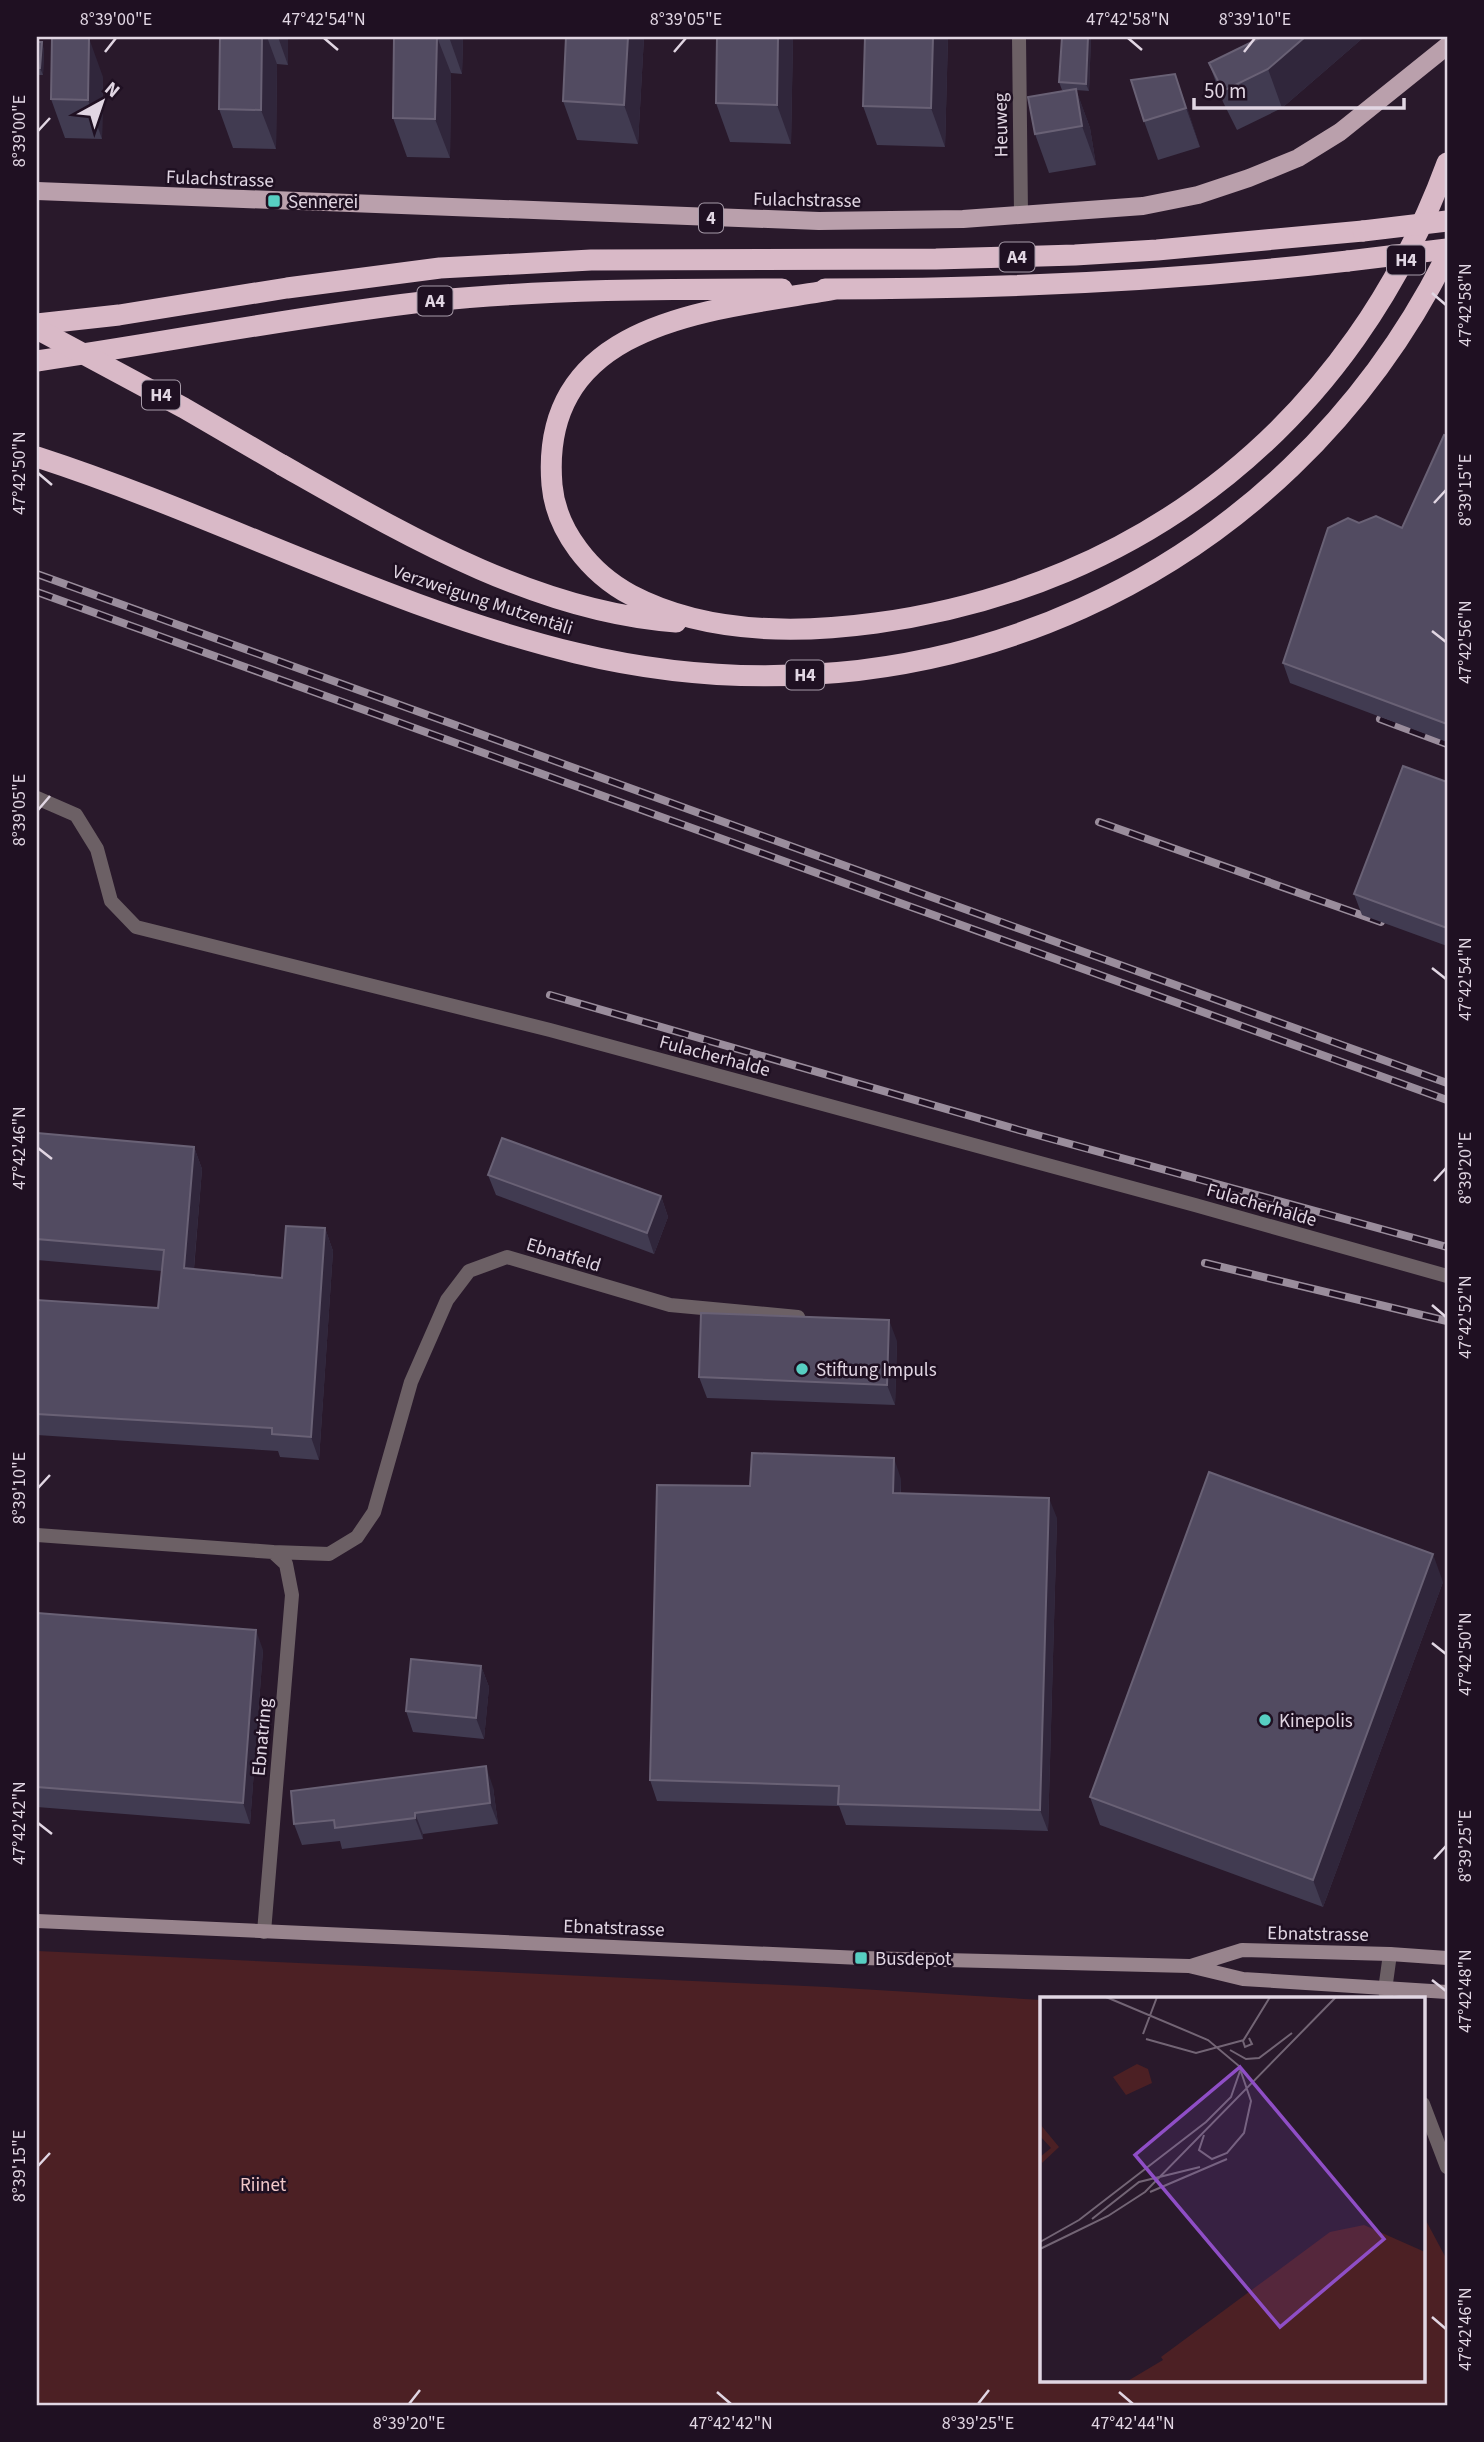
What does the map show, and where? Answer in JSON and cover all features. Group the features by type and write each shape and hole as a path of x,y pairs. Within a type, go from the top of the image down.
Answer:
{"highway":[{"name":"H4","path":"837,289 693,315 645,330 614,348 592,366 572,392 559,419 552,452 552,489 569,535 587,562 602,576 634,597 675,613 727,626 771,629 854,626 970,605 1016,592 1081,566 1155,527 1187,506 1253,454 1287,422 1338,363 1369,320 1406,260 1447,163"},
{"name":"A4","path":"37,327 287,288 440,268 591,260 936,259 1075,255 1157,250 1447,221"},
{"name":"A4","path":"37,361 355,310 435,301 593,291 1082,283 1227,274 1447,249"},
{"name":"Verzweigung Mutzentäli","path":"37,457 151,498 415,603 499,632 577,653 700,674 789,676 886,667 954,654 997,642 1081,610 1125,589 1237,514 1294,465 1343,413 1403,333 1447,255"},
{"name":"Verzweigung Mutzentäli","path":"37,327 282,465 442,551 544,593 595,608 663,621 727,626"}],"main road":[{"name":"Fulachstrasse","path":"37,191 819,221 963,219 1143,206 1198,195 1298,158 1340,132 1447,47"}],"street":[{"name":"Heuweg","path":"1019,37 1021,214"},
{"name":"Fulacherhalde","path":"37,798 76,815 97,849 111,901 136,927 550,1030 1447,1276"},
{"name":"Ebnatfeld","path":"273,1552 329,1554 357,1537 374,1512 411,1382 447,1300 469,1271 507,1257 670,1305 818,1319"},
{"path":"37,1535 273,1552"},
{"name":"Ebnatring","path":"264,1932 292,1595 286,1563 273,1552"},
{"name":"Ebnatstrasse","path":"37,1921 860,1958 1189,1966 1243,1979 1386,1994 1447,1992"},
{"name":"Ebnatstrasse","path":"1189,1966 1242,1950 1447,1958"},
{"path":"1386,1994 1390,1954"},
{"path":"1424,2107 1447,2167"}],"green space":[{"name":"Riinet","path":"37,1951 827,1987 1040,2000 1040,2382 1424,2382 1424,2217 1447,2260 1447,2405 37,2405"}],"building":[{"path":"52,37 89,38 88,100 51,99"},
{"path":"220,37 262,37 261,110 219,109"},
{"path":"394,37 437,37 435,119 393,118"},
{"path":"566,37 628,37 624,105 563,101"},
{"path":"717,37 778,37 777,105 716,103"},
{"path":"865,37 933,37 931,108 863,106"},
{"path":"1062,37 1088,37 1086,84 1059,82"},
{"path":"1262,37 1305,37 1268,69 1223,91 1209,63"},
{"path":"37,42 42,42 40,68 37,68"},
{"path":"1175,74 1186,108 1144,121 1131,80"},
{"path":"1076,89 1082,126 1035,134 1028,97"},
{"path":"1444,435 1447,436 1447,724 1283,663 1328,528 1348,518 1359,523 1376,516 1402,528"},
{"path":"1403,766 1447,782 1447,928 1354,894"},
{"path":"37,1133 194,1147 184,1268 282,1278 286,1226 325,1228 311,1437 272,1434 272,1428 37,1414 37,1300 158,1308 164,1250 37,1239"},
{"path":"502,1138 661,1196 647,1233 488,1175"},
{"name":"Stiftung Impuls","path":"701,1313 889,1320 887,1385 699,1377"},
{"path":"752,1453 894,1458 893,1493 1049,1498 1040,1810 838,1804 839,1786 650,1780 657,1485 750,1486"},
{"path":"1209,1472 1433,1554 1313,1880 1090,1797"},
{"path":"37,1613 256,1630 243,1803 37,1787"},
{"path":"411,1659 481,1666 476,1718 406,1711"},
{"path":"486,1766 490,1803 415,1813 415,1818 335,1828 334,1820 294,1824 291,1791"}],"railway":[{"path":"37,574 1447,1083"},
{"path":"37,592 1447,1100"},
{"path":"1380,719 1447,744"},
{"path":"1099,822 1381,922"},
{"path":"550,995 1019,1130 1447,1247"},
{"path":"1205,1263 1447,1321"}],"place":[{"name":"Sennerei","path":"274,201"},
{"name":"Stiftung Impuls","path":"802,1369"},
{"name":"Kinepolis","path":"1265,1720"},
{"name":"Busdepot","path":"861,1958"}]}
